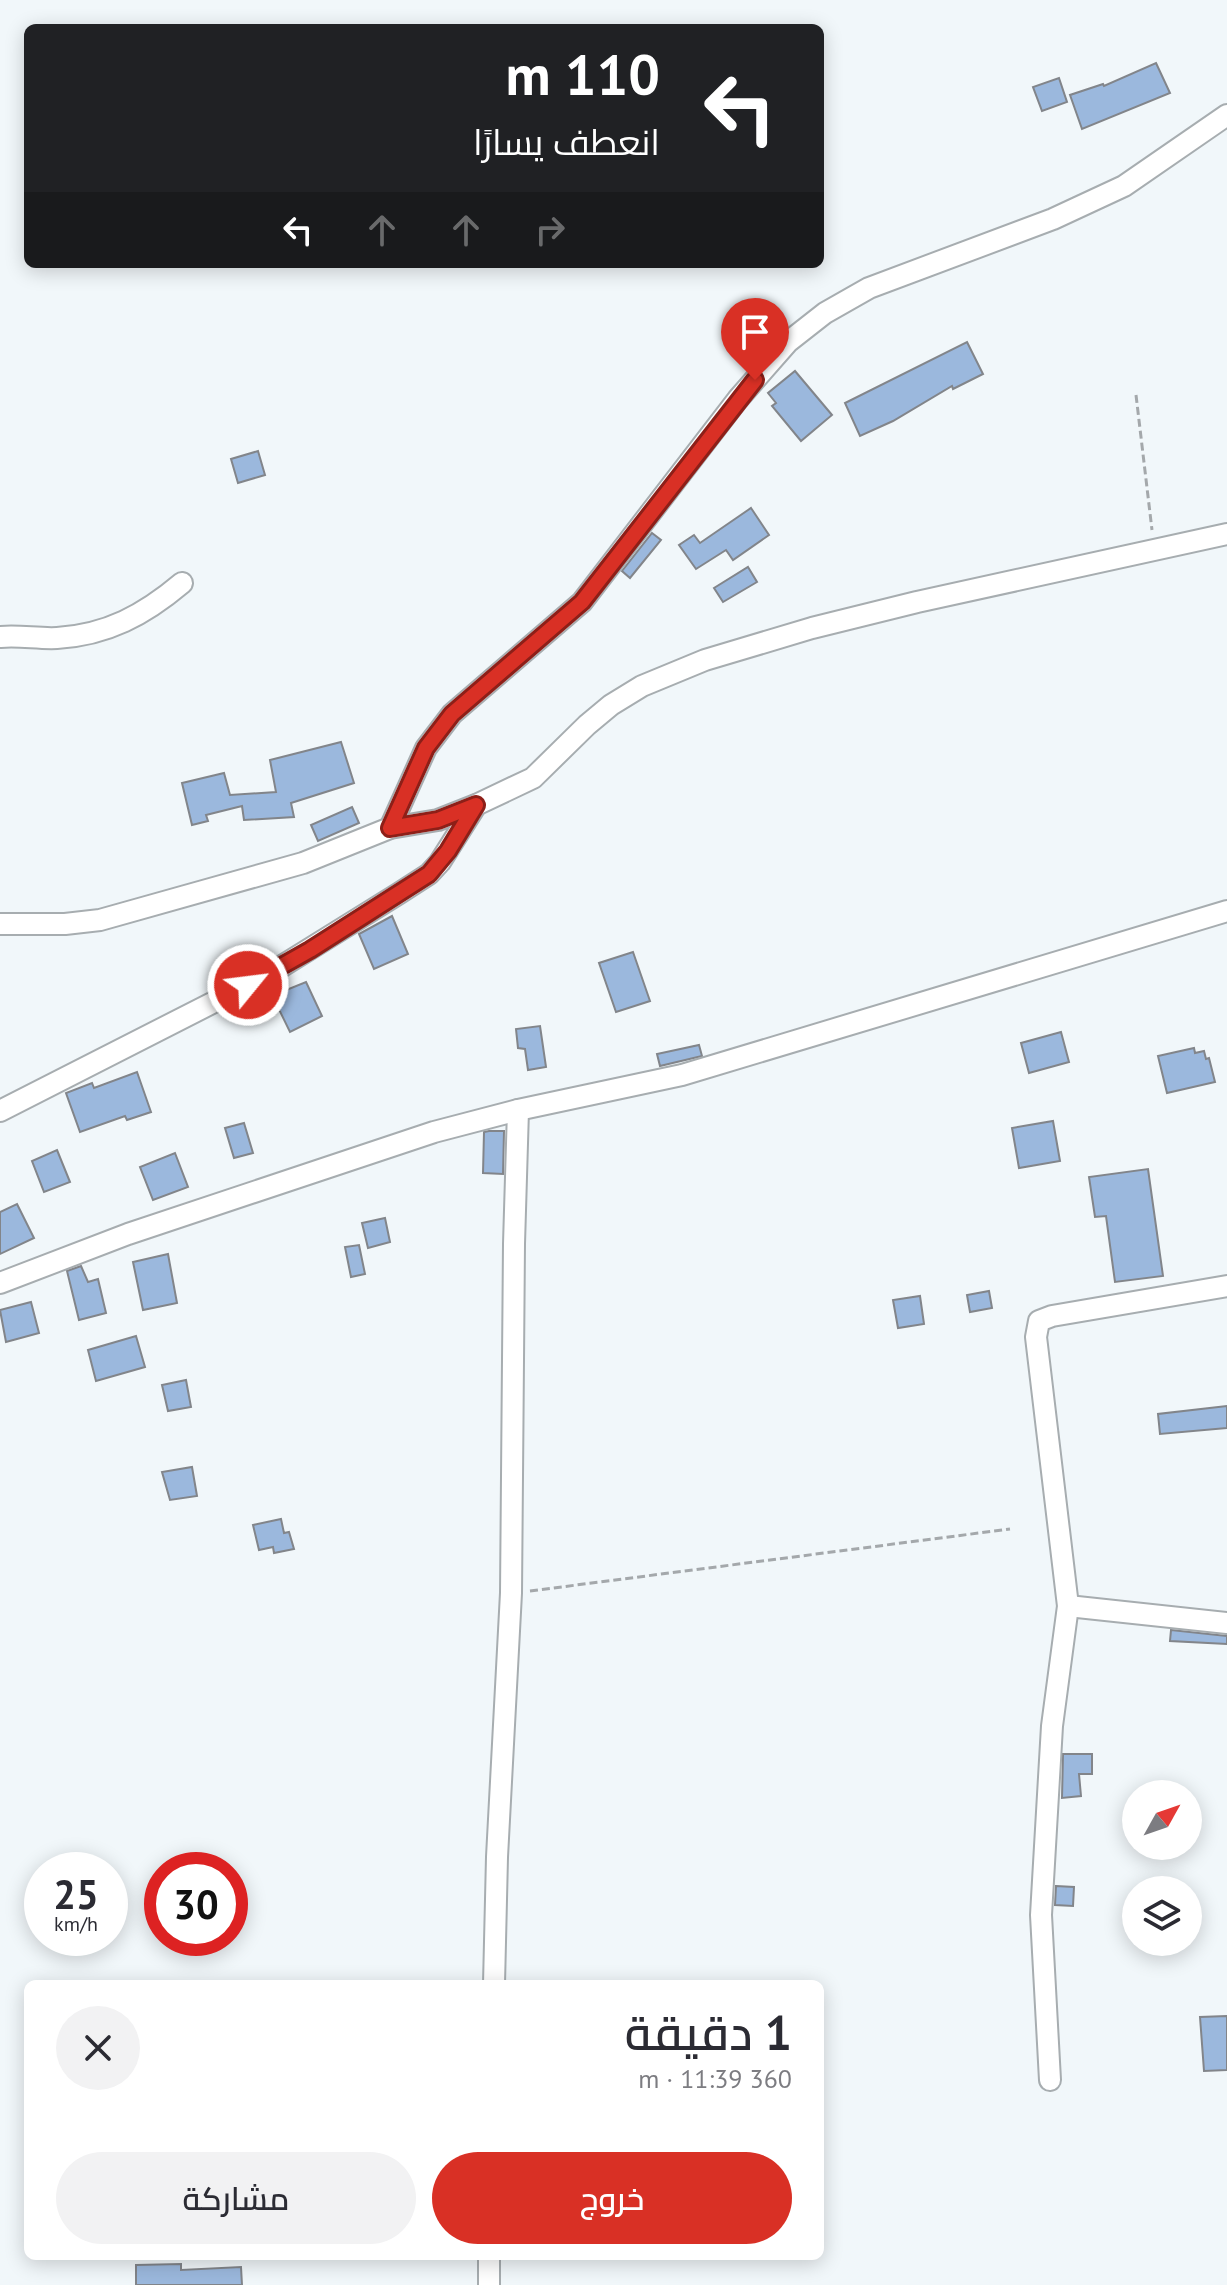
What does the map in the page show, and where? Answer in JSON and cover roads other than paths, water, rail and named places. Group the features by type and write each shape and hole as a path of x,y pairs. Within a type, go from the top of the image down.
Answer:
{"street":[{"path":"390,828 426,748 452,714 582,602 738,399 788,342 825,313 869,288 1053,219 1124,186 1227,115"},
{"path":"0,924 65,924 100,920 303,863 390,828 438,820 518,788 533,778 587,725 621,699 642,686 705,660 902,605 1227,534"},
{"path":"0,637 55,638 102,632 155,606 182,583"},
{"path":"0,1111 243,988 398,894 429,874 440,862 476,805"},
{"path":"0,1283 143,1229 434,1132 518,1110 682,1075 1227,911"},
{"path":"494,1980 497,1857 511,1593 518,1110"},
{"path":"1050,2080 1041,1915 1052,1726 1068,1606 1036,1337 1039,1321 1052,1316 1227,1286"},
{"path":"1068,1606 1227,1623"},
{"path":"489,2260 489,2285"}]}
